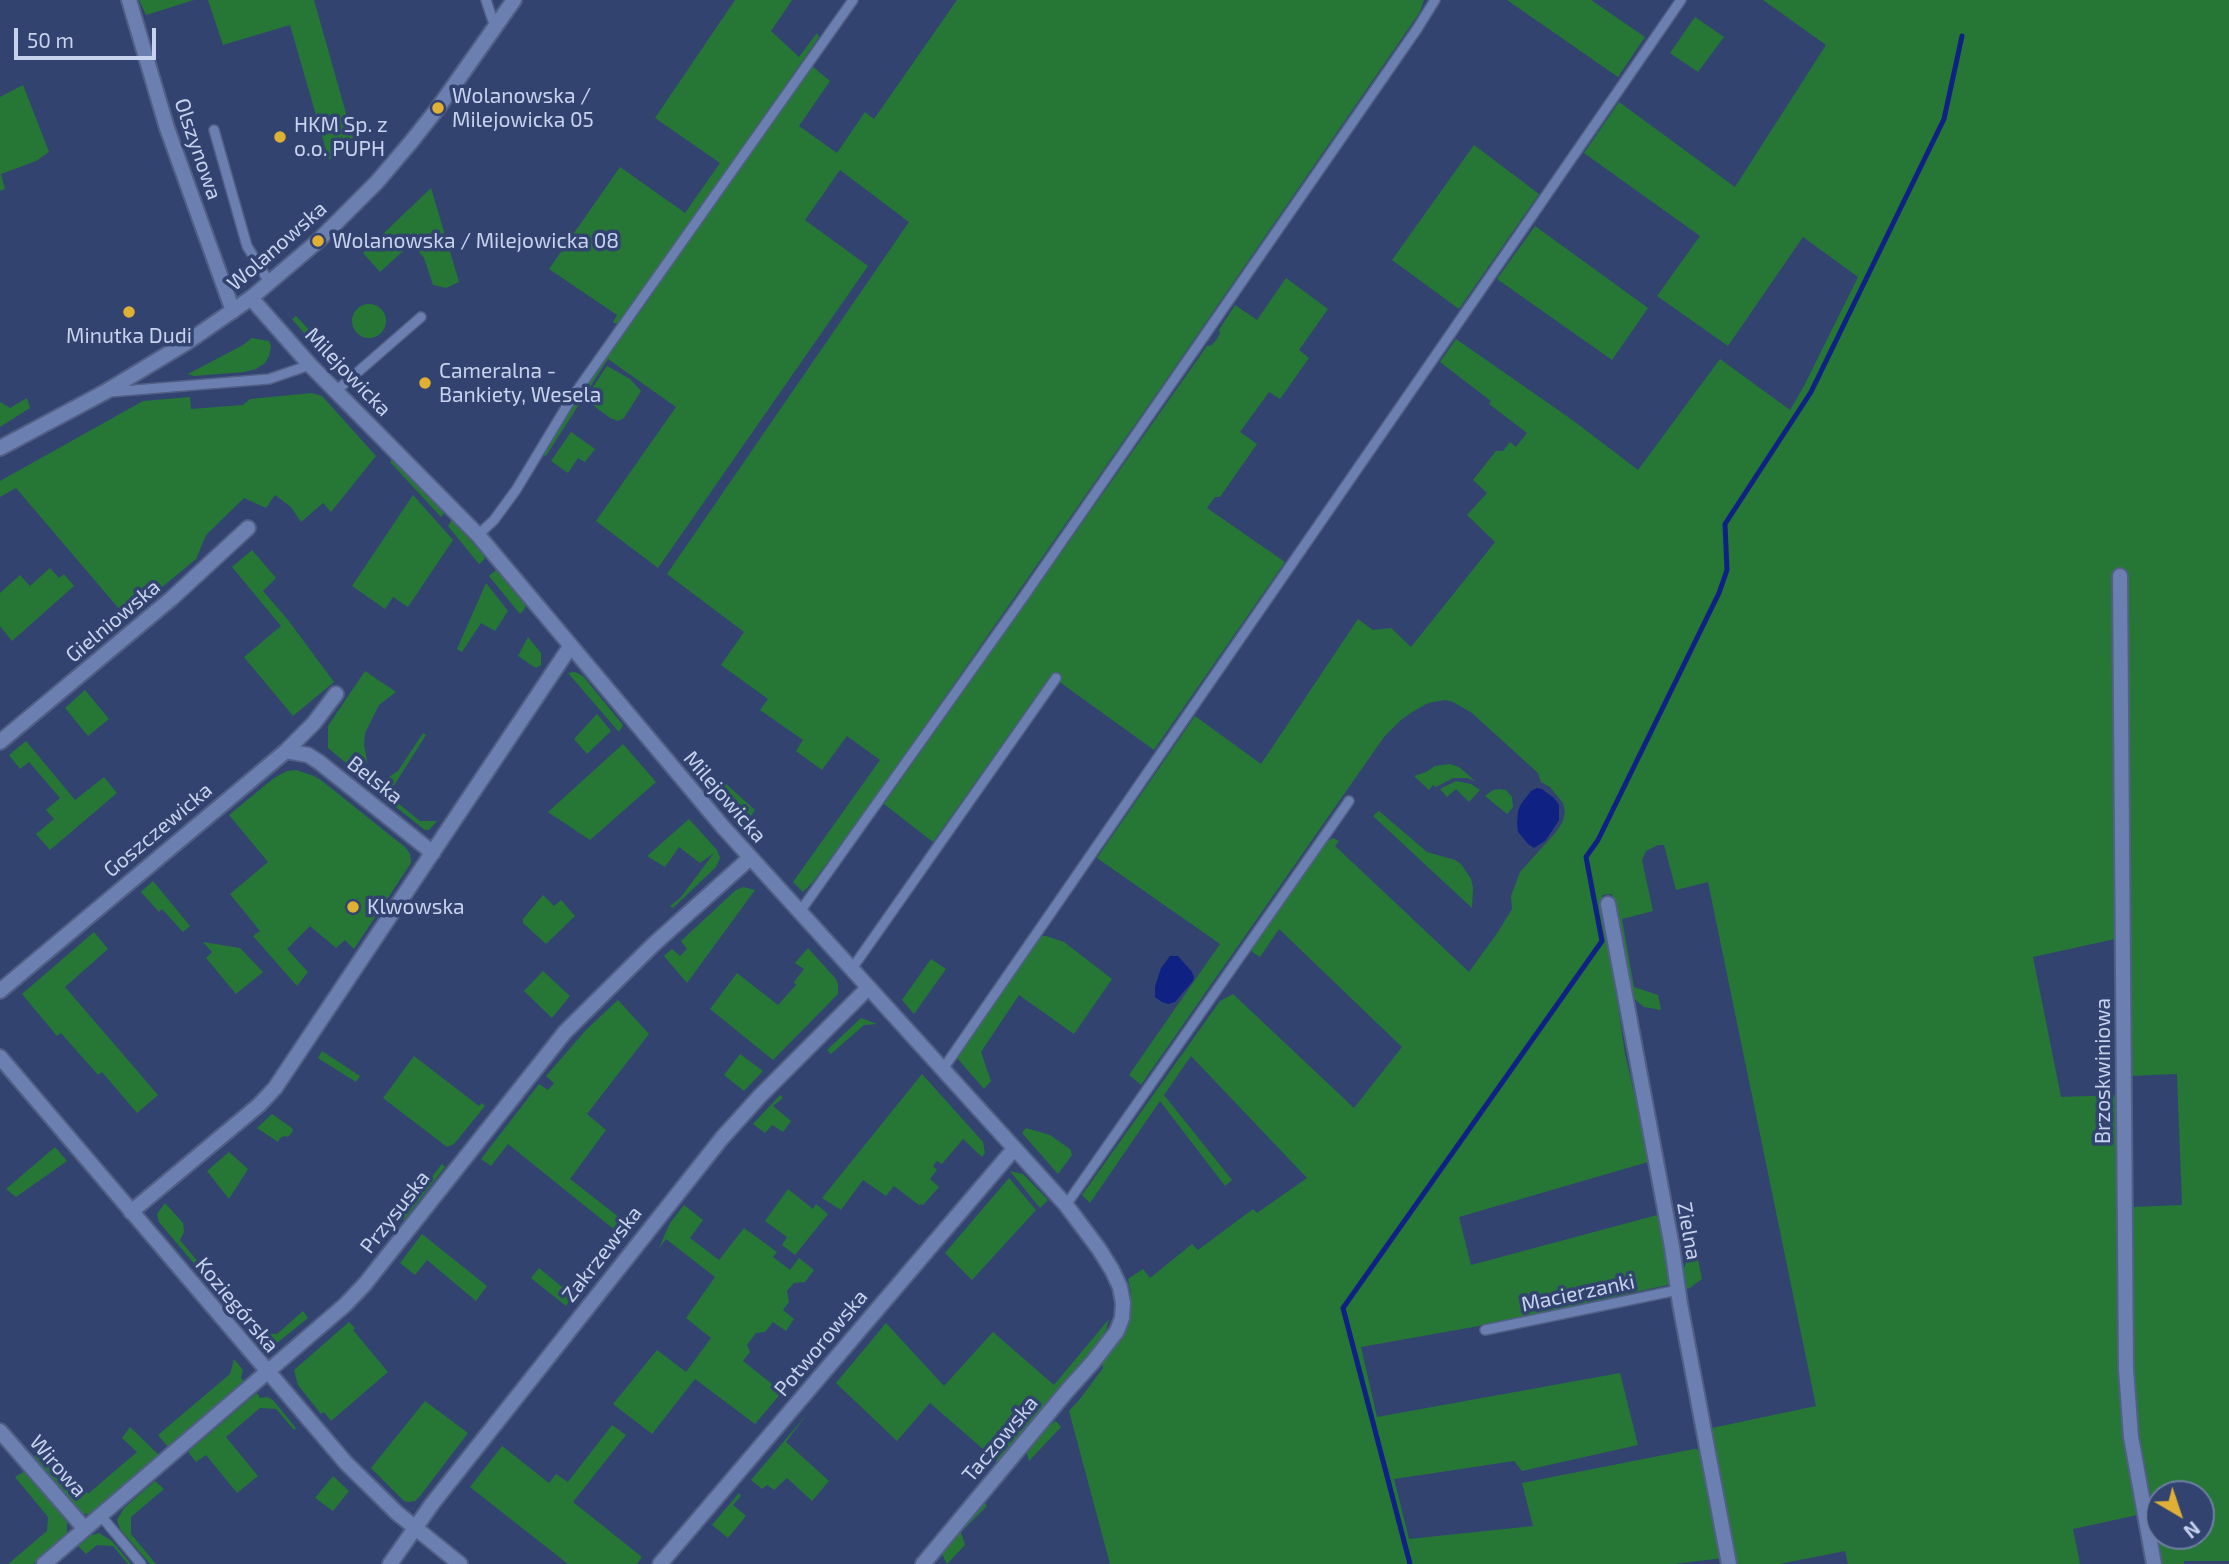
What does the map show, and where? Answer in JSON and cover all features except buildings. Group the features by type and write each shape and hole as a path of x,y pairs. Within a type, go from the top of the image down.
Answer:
{"street":[{"name":"Olszynowa","path":"129,0 167,128 233,311"},
{"name":"Wolanowska","path":"0,448 105,392 233,311 336,225 377,182 438,108 514,0"},
{"name":"Milejowicka","path":"251,298 310,365 478,535 750,858 1066,1205 1099,1249 1120,1287 1122,1318 1110,1342"},
{"name":"Gielniowska","path":"0,742 171,599 248,528"},
{"name":"Brzoskwiniowa","path":"2120,576 2126,1369 2131,1437 2154,1564"},
{"path":"131,1212 259,1105 275,1088 570,647"},
{"name":"Goszczewicka","path":"0,990 286,751 314,723 336,694"},
{"name":"Belska","path":"286,751 308,755 319,762 433,853"},
{"name":"Przysuska","path":"44,1564 333,1317 365,1284 573,1023 645,953 750,858"},
{"name":"Zielna","path":"1608,904 1730,1564"},
{"name":"Zakrzewska","path":"390,1564 432,1504 706,1158 760,1096 868,988"},
{"name":"Koziegórska","path":"0,1056 358,1477 415,1529 460,1564"},
{"name":"Potworowska","path":"660,1564 1014,1149"},
{"name":"Taczowska","path":"923,1564 1110,1342"},
{"name":"Wirowa","path":"0,1431 85,1530"}],"lane":[{"path":"486,0 495,27"},
{"path":"478,535 505,505 597,361 853,0"},
{"path":"799,913 1022,599 1435,0"},
{"path":"943,1069 1681,0"},
{"path":"214,130 247,246 269,282"},
{"path":"336,391 421,317"},
{"path":"105,392 269,379 310,365"},
{"path":"851,970 1056,678"},
{"path":"1066,1205 1349,801"},
{"name":"Macierzanki","path":"1485,1330 1678,1290"},
{"path":"101,1516 141,1564"}],"green space":[{"path":"139,0 194,0 146,15"},
{"path":"208,0 314,0 353,138 329,160 290,25 223,45"},
{"path":"735,0 792,0 771,31 799,57 817,33 819,37 618,325 613,322 617,315 549,269 620,167 685,213 720,163 655,118"},
{"path":"957,0 1424,0 1420,12 1166,380 875,797 803,892 793,882 880,760 847,736 822,770 796,751 803,740 760,710 768,699 721,665 744,632 667,574 909,222 840,170 805,220 868,266 658,568 596,521 676,407 608,359 546,456 543,455 590,379 812,66 830,81 799,126 837,153 865,112 874,119"},
{"path":"1507,0 1591,0 1645,37 1618,77"},
{"path":"1763,0 2229,0 2229,1561 2162,1564 2160,1550 2215,1550 2215,1480 2148,1480 2145,1464 2135,1466 2142,1514 2073,1529 2080,1564 1848,1564 1845,1551 1779,1564 1737,1564 1712,1428 1816,1406 1708,882 1676,890 1664,845 1658,845 1646,851 1642,860 1653,911 1622,919 1634,987 1658,995 1661,1010 1644,1007 1632,997 1612,894 1602,895 1625,1054 1649,1156 1648,1162 1459,1217 1471,1265 1661,1214 1672,1284 1490,1324 1361,1347 1377,1417 1620,1373 1638,1445 1522,1471 1514,1461 1394,1479 1409,1539 1533,1526 1522,1483 1694,1449 1702,1450 1723,1558 1674,1564 1110,1564 1069,1411 1103,1368 1102,1364 1119,1342 1125,1329 1131,1293 1128,1279 1143,1269 1150,1278 1192,1244 1198,1250 1253,1209 1257,1213 1307,1178 1191,1056 1164,1095 1232,1180 1225,1186 1160,1101 1090,1203 1082,1195 1220,1001 1233,994 1354,1108 1402,1047 1279,929 1260,957 1252,952 1252,947 1324,843 1333,838 1339,841 1335,846 1469,972 1512,909 1511,896 1520,872 1557,831 1565,812 1563,803 1550,787 1541,782 1538,773 1472,713 1445,700 1428,703 1414,711 1384,737 1141,1085 1129,1075 1220,944 1097,858 1195,716 1261,764 1358,619 1373,630 1391,628 1411,647 1495,542 1467,515 1487,493 1473,480 1496,451 1503,451 1510,442 1516,447 1527,433 1440,362 1456,339 1571,419 1638,470 1720,359 1790,410 1858,277 1803,237 1728,346 1657,296 1700,236 1584,153 1619,102 1735,187 1826,45","holes":["2124,569 2124,886 2114,570","2115,939 2128,1076 2177,1074 2182,1205 2133,1207 2129,1103 2118,1095 2061,1097 2033,957"]},
{"path":"1695,17 1724,37 1698,72 1670,53"},
{"path":"23,85 49,152 36,161 1,174 5,189 0,191 0,97"},
{"path":"1474,145 1539,194 1459,309 1392,260"},
{"path":"431,188 459,282 446,288 433,285 424,258 412,243 380,272 363,253"},
{"path":"1535,226 1648,308 1612,360 1497,279"},
{"path":"1286,278 1328,309 1299,350 1309,358 1280,399 1269,392 1240,432 1257,444 1220,497 1215,497 1207,508 1285,562 1154,750 1061,683 1054,675 1049,678 933,842 884,804 1207,346 1217,339 1219,330 1235,305 1257,320"},
{"path":"369,304 381,309 386,321 381,333 369,338 357,333 352,321 357,309"},
{"path":"296,316 347,370 341,373 334,368 292,319"},
{"path":"252,338 269,341 271,346 265,363 256,369 194,376 188,374 243,345"},
{"path":"607,366 630,379 641,391 624,418 618,421 590,403 593,387"},
{"path":"312,393 322,396 376,456 331,512 323,503 301,522 291,507 275,495 266,508 244,498 206,535 196,559 126,617 16,488 0,497 0,481 143,401 190,397 191,409 243,405 250,399"},
{"path":"27,398 30,408 0,427 0,402 10,408"},
{"path":"571,432 595,449 585,462 578,458 568,473 551,461"},
{"path":"393,459 445,512 441,517 390,462"},
{"path":"413,495 453,540 408,607 393,597 385,609 352,586"},
{"path":"452,520 485,556 479,564 448,526"},
{"path":"252,550 276,578 263,591 334,682 293,716 244,657 281,626 232,567"},
{"path":"50,568 59,578 64,574 74,586 12,641 0,626 0,593 20,575 30,586"},
{"path":"496,570 526,605 520,614 489,576"},
{"path":"486,583 508,611 495,631 481,623 462,652 457,649"},
{"path":"528,637 541,653 541,665 536,668 518,656"},
{"path":"365,671 396,692 379,705 365,733 367,760 362,776 328,748 328,726"},
{"path":"575,672 583,676 623,725 619,732 568,673"},
{"path":"85,690 109,719 88,736 65,708"},
{"path":"597,714 611,731 587,754 574,739"},
{"path":"423,733 426,735 388,795 420,821 437,821 429,830 425,830 372,788 398,771"},
{"path":"26,741 75,800 104,777 117,793 50,850 36,834 54,819 46,810 60,798 29,762 20,769 9,755"},
{"path":"623,744 656,782 590,840 548,812"},
{"path":"1450,764 1459,767 1475,781 1453,778 1436,787 1433,785 1429,790 1414,776 1435,766"},
{"path":"296,770 322,781 406,848 411,863 354,949 345,940 336,948 310,926 287,949 308,972 297,986 253,936 260,931 230,894 268,862 229,815 274,778 287,771"},
{"path":"1456,781 1471,784 1480,790 1469,802 1456,789 1447,797 1440,789"},
{"path":"725,783 755,810 743,827 714,794"},
{"path":"1499,789 1506,790 1512,797 1513,807 1507,814 1485,796"},
{"path":"1379,811 1427,852 1461,864 1471,879 1472,908 1373,816"},
{"path":"689,819 717,850 720,858 716,867 673,908 670,906 681,897 714,853 700,863 679,847 665,867 647,856"},
{"path":"153,881 190,926 183,932 162,909 159,912 141,892"},
{"path":"743,887 755,890 687,983 664,956 672,949 680,956 687,949 681,941 736,890"},
{"path":"543,895 554,906 561,900 575,916 546,944 523,923 523,919"},
{"path":"94,932 108,949 65,987 158,1095 137,1113 102,1072 98,1075 61,1033 57,1036 22,994"},
{"path":"1041,936 1064,942 1112,979 1074,1034 1019,995 981,1052 991,1081 984,1089 957,1058"},
{"path":"203,942 240,948 263,972 236,994 206,958 212,952"},
{"path":"808,948 836,979 838,994 773,1060 710,1009 737,973 778,1005 796,985 794,982 804,969 795,963"},
{"path":"931,959 946,969 914,1014 902,1000"},
{"path":"543,971 570,996 552,1018 524,991"},
{"path":"618,1000 649,1034 587,1114 606,1130 570,1179 629,1225 621,1235 508,1144 491,1166 481,1159 539,1084 548,1090 554,1083 546,1076 586,1030"},
{"path":"861,1018 877,1024 864,1025 831,1054 827,1050"},
{"path":"322,1051 360,1076 356,1082 318,1058"},
{"path":"740,1054 763,1071 744,1091 724,1075"},
{"path":"414,1056 479,1106 482,1103 485,1106 454,1144 447,1147 383,1098"},
{"path":"922,1074 983,1142 985,1153 982,1157 963,1139 942,1164 937,1161 933,1166 937,1170 930,1179 939,1187 923,1205 919,1205 894,1186 886,1196 863,1180 841,1210 822,1198"},
{"path":"780,1095 783,1098 773,1106 791,1121 783,1132 772,1125 765,1133 753,1124"},
{"path":"272,1114 293,1131 278,1142 257,1128"},
{"path":"1026,1128 1050,1135 1070,1149 1072,1155 1058,1174 1022,1133"},
{"path":"55,1147 67,1161 16,1197 6,1189"},
{"path":"229,1152 248,1169 229,1199 207,1171"},
{"path":"442,1164 445,1167 404,1220 399,1218"},
{"path":"1010,1171 1023,1174 1048,1200 1040,1208"},
{"path":"1009,1178 1036,1210 972,1280 945,1253"},
{"path":"788,1189 813,1209 816,1204 828,1214 795,1255 782,1245 787,1237 765,1221"},
{"path":"165,1203 183,1223 184,1232 180,1240 199,1263 196,1266 159,1222 157,1214"},
{"path":"684,1205 703,1220 690,1238 719,1260 744,1228 777,1252 773,1257 790,1270 799,1258 814,1270 805,1282 794,1283 787,1291 789,1302 783,1310 794,1319 786,1331 773,1322 765,1332 756,1333 747,1345 750,1352 743,1361 782,1392 755,1424 695,1379 652,1434 613,1404 657,1350 686,1372 711,1338 686,1318 715,1277 666,1239 659,1248 670,1223"},
{"path":"422,1234 487,1286 476,1301 427,1260 415,1275 400,1263"},
{"path":"1696,1250 1702,1279 1688,1289 1683,1288 1684,1268 1688,1258"},
{"path":"539,1268 573,1296 566,1306 531,1278"},
{"path":"303,1311 308,1318 272,1347 263,1345 247,1326 250,1324 258,1334 277,1334"},
{"path":"1109,1319 1099,1342 998,1462 930,1403 897,1441 836,1383 886,1323 944,1386 993,1332 1054,1385"},
{"path":"349,1322 388,1372 331,1421 324,1412 321,1414 298,1385 294,1370"},
{"path":"234,1359 243,1370 241,1378 245,1383 169,1448 158,1435 230,1374"},
{"path":"257,1393 260,1398 273,1400 296,1428 294,1430 276,1409 260,1408 226,1437 258,1476 237,1493 206,1455 196,1462 188,1452"},
{"path":"425,1401 468,1433 420,1496 409,1502 404,1501 371,1468"},
{"path":"808,1413 786,1442 829,1481 812,1501 787,1478 774,1490 767,1485 762,1489 751,1480"},
{"path":"1056,1421 1061,1427 1029,1461 1026,1450 1043,1429"},
{"path":"612,1425 626,1435 573,1502 642,1557 637,1564 568,1564 470,1487 502,1446 549,1483 556,1474 568,1482"},
{"path":"130,1427 160,1456 90,1515 82,1513 34,1456 39,1452 72,1491 89,1493 137,1452 122,1438"},
{"path":"25,1471 67,1522 67,1533 33,1564 8,1564 47,1531 48,1517 15,1477"},
{"path":"333,1476 349,1491 333,1511 315,1498"},
{"path":"155,1481 164,1489 131,1517 131,1534 156,1564 150,1564 120,1529 117,1520 124,1508"},
{"path":"739,1493 741,1496 733,1505 746,1516 728,1538 712,1525"},
{"path":"983,1501 987,1506 961,1532 965,1545 947,1564 941,1552"},
{"path":"99,1533 112,1541 131,1564 128,1564 113,1546 97,1545 86,1554 78,1546"}],"shaded area":[{"path":"1537,788 1554,798 1559,805 1559,820 1545,841 1534,848 1518,832 1517,824 1521,804 1531,791"},
{"path":"1170,956 1178,956 1194,977 1175,1002 1168,1004 1155,997 1155,987 1161,968"}],"waterway":[{"path":"1410,1564 1343,1308 1602,941 1586,857 1598,840 1719,593 1727,570 1725,524 1811,392 1944,119 1962,36"}],"place":[{"name":"Wolanowska / Milejowicka 05","path":"438,108"},
{"name":"HKM Sp. z o.o. PUPH","path":"280,137"},
{"name":"Wolanowska / Milejowicka 08","path":"318,241"},
{"name":"Minutka Dudi","path":"129,312"},
{"name":"Cameralna - Bankiety, Wesela","path":"425,383"},
{"name":"Klwowska","path":"353,907"}]}
